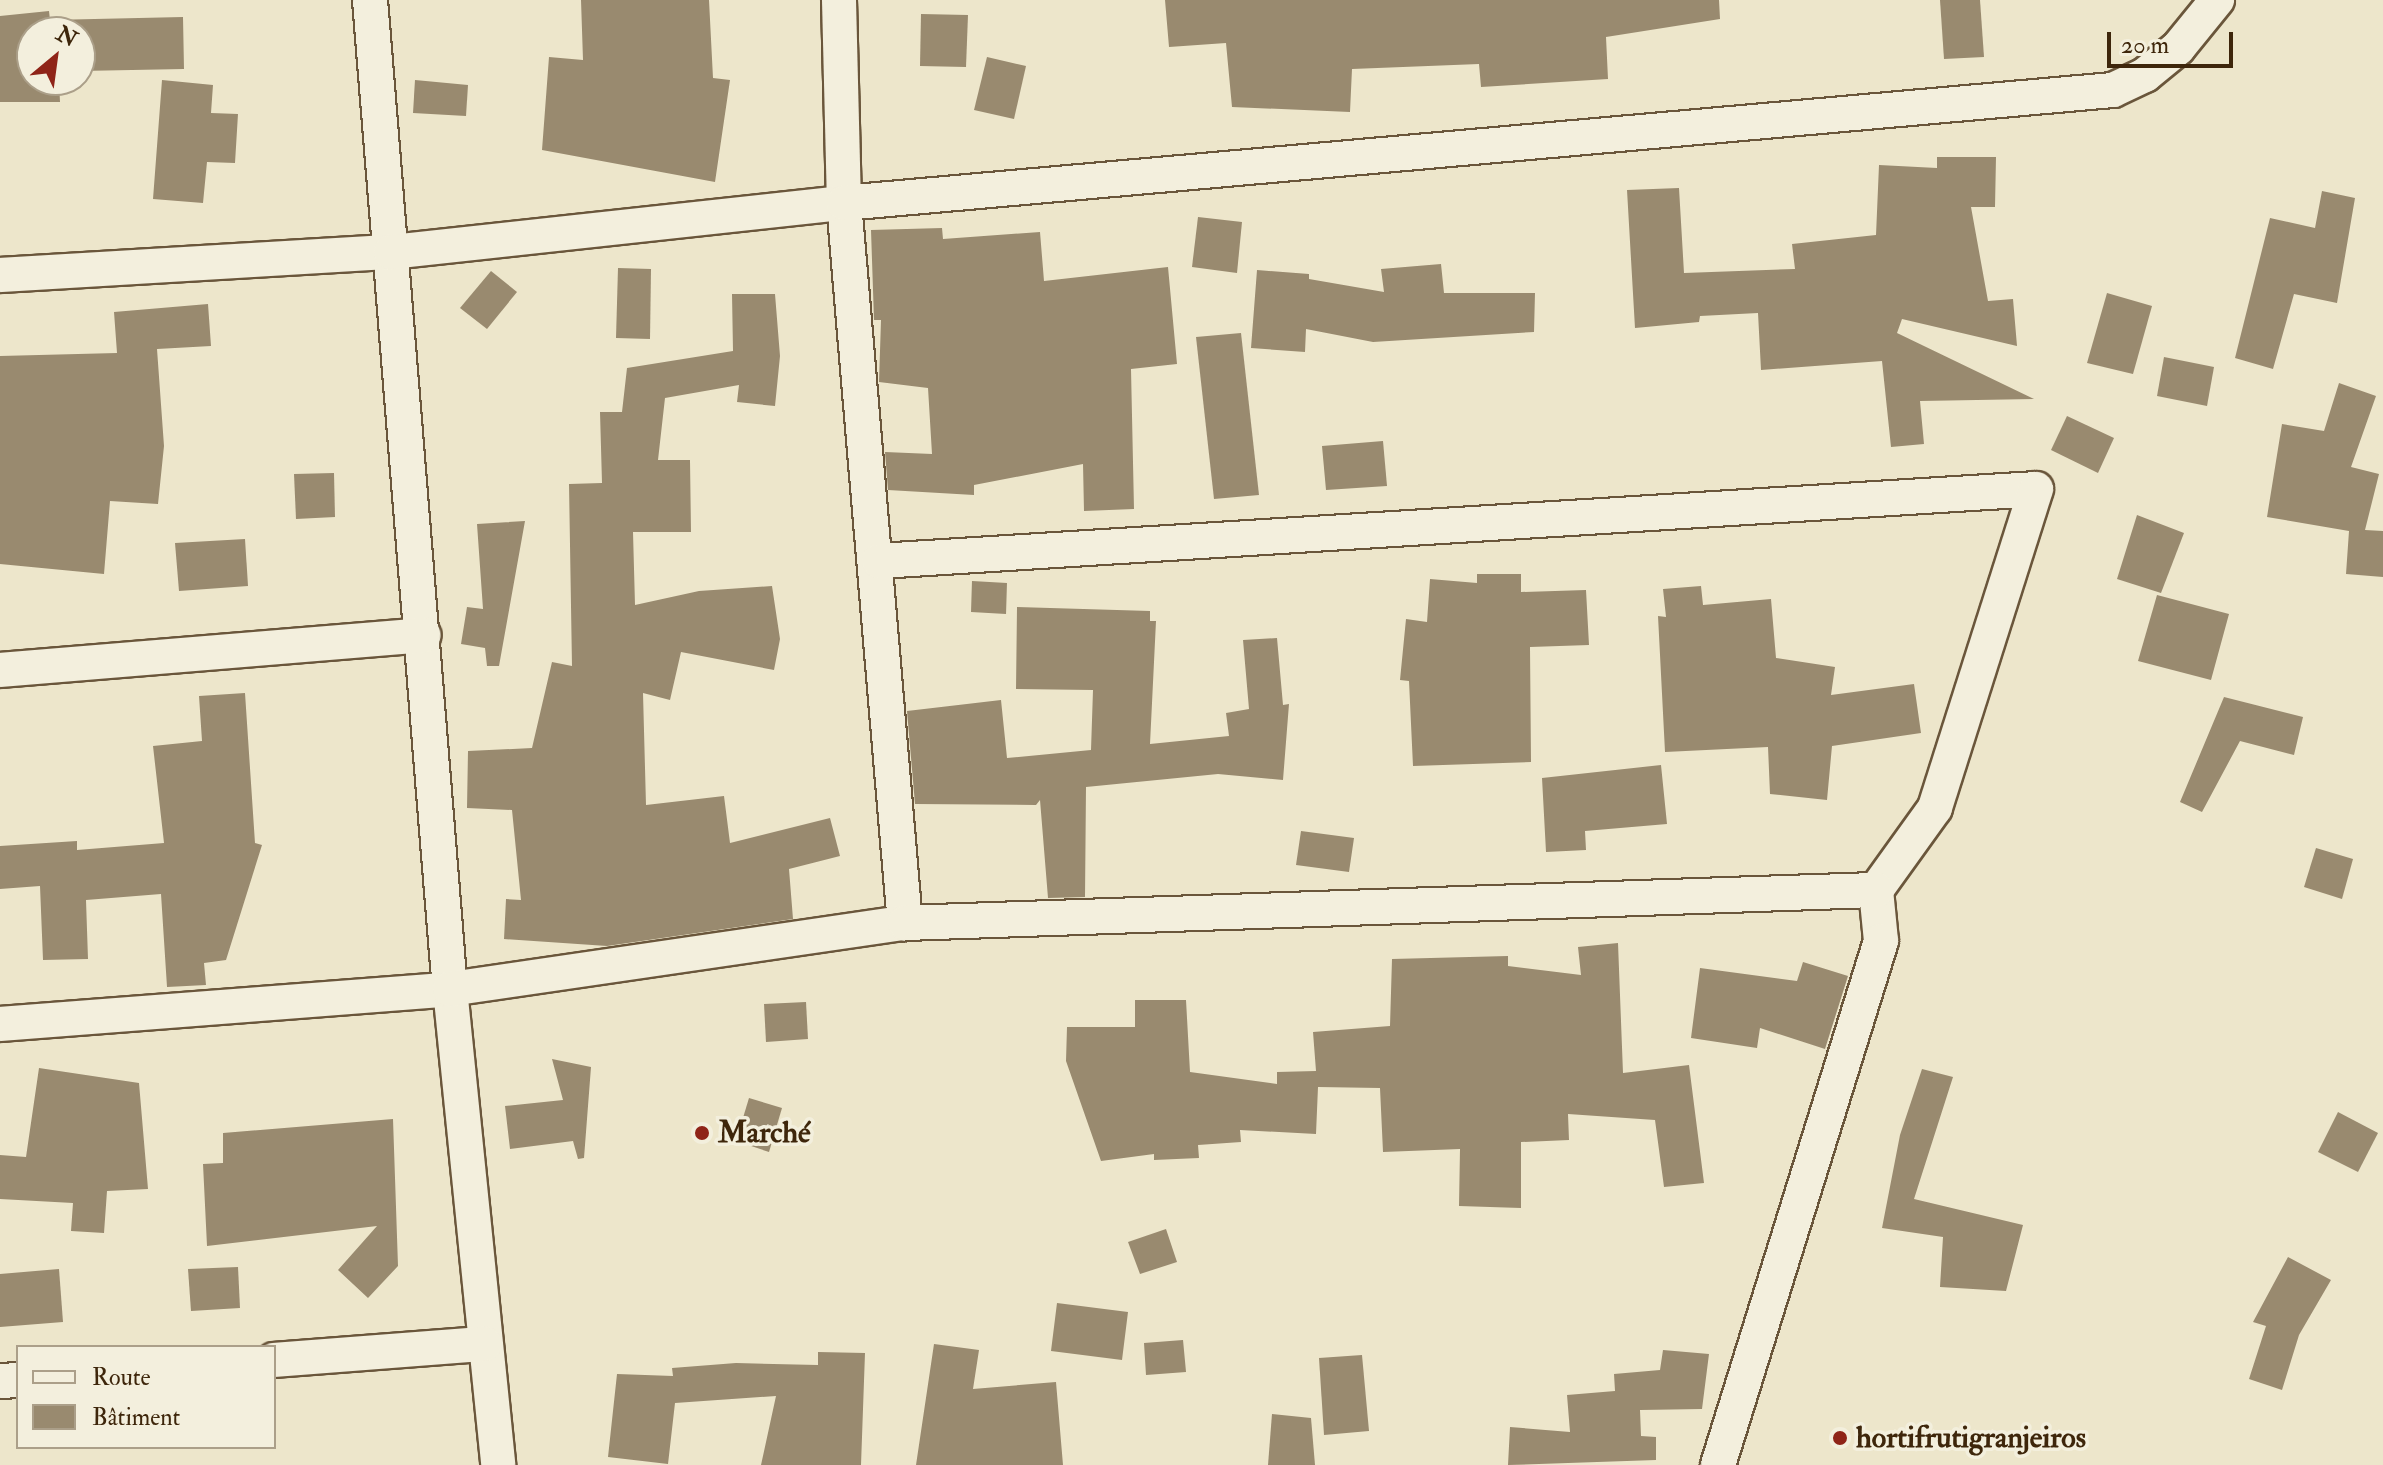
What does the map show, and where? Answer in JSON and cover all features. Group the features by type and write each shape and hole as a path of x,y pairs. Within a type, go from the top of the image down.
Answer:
{"street":[{"path":"370,0 424,635 450,989 498,1465"},
{"path":"839,0 844,203 879,561 905,923"},
{"path":"0,275 391,252 844,203 2113,90 2145,75 2178,48 2217,0"},
{"path":"879,561 2036,489 1935,808 1876,890 1881,941 1718,1465"},
{"path":"0,670 424,635"},
{"path":"0,1024 450,989 905,923 1876,890"},
{"path":"276,1360 484,1344"}],"building":[{"path":"581,0 709,0 713,78 730,80 715,182 542,150 549,57 583,60"},
{"path":"1165,0 1719,0 1720,19 1606,37 1608,79 1481,87 1479,64 1352,69 1350,112 1232,107 1226,43 1169,47"},
{"path":"1940,0 1980,0 1984,57 1944,59"},
{"path":"49,11 50,16 16,16 16,96 60,96 60,102 0,102 0,16"},
{"path":"921,14 968,15 966,67 920,66"},
{"path":"183,17 184,69 96,71 96,19"},
{"path":"987,57 1026,66 1014,119 974,110"},
{"path":"162,80 213,85 211,113 238,114 235,163 207,162 203,203 153,199"},
{"path":"415,80 468,85 466,116 413,113"},
{"path":"1937,157 1996,157 1995,207 1971,207 1988,301 2013,299 2017,346 1902,319 1897,333 2034,399 1920,401 1924,444 1891,447 1882,361 1761,370 1758,313 1700,316 1699,322 1635,328 1627,190 1679,188 1684,273 1795,269 1792,244 1876,235 1879,165 1937,168"},
{"path":"2322,191 2355,198 2337,303 2294,294 2273,369 2235,358 2270,218 2315,228"},
{"path":"1198,217 1242,222 1237,273 1192,267"},
{"path":"942,228 943,239 1040,232 1044,281 1168,267 1177,364 1131,369 1134,509 1084,511 1083,464 974,485 974,495 888,490 885,452 932,454 928,388 879,382 881,320 874,320 871,230"},
{"path":"1441,264 1444,293 1535,293 1534,332 1373,342 1306,329 1305,352 1251,348 1257,270 1309,274 1309,279 1384,292 1381,269"},
{"path":"618,268 651,269 650,339 616,338"},
{"path":"491,271 517,292 487,329 460,308"},
{"path":"2107,293 2152,306 2133,374 2087,363"},
{"path":"732,294 775,294 780,356 775,406 737,402 739,385 665,398 658,460 690,460 691,532 633,532 635,605 699,591 772,586 780,639 774,670 681,652 670,700 643,693 646,805 724,796 730,843 830,818 840,856 789,869 793,919 607,946 504,939 506,899 521,900 512,810 467,808 468,751 532,748 552,662 572,666 569,484 602,483 600,412 622,412 627,368 733,351"},
{"path":"208,304 211,346 157,349 164,446 158,504 110,501 104,574 0,564 0,356 117,353 114,312"},
{"path":"1241,333 1259,495 1214,499 1196,337"},
{"path":"2164,357 2214,367 2207,406 2157,396"},
{"path":"2339,383 2376,396 2351,467 2379,474 2365,530 2383,531 2383,577 2346,574 2349,531 2267,517 2282,424 2324,431"},
{"path":"2067,416 2114,438 2098,473 2051,450"},
{"path":"1383,441 1387,486 1326,490 1322,446"},
{"path":"334,473 335,517 296,519 294,474"},
{"path":"2137,515 2184,533 2161,593 2117,579"},
{"path":"525,521 499,666 487,666 485,648 461,644 467,607 483,609 477,524"},
{"path":"245,539 248,586 179,591 175,543"},
{"path":"1477,574 1521,574 1521,592 1586,590 1589,645 1530,647 1531,762 1413,766 1409,681 1400,680 1406,619 1427,622 1430,579 1477,583"},
{"path":"972,581 1007,583 1006,614 971,612"},
{"path":"1701,586 1703,605 1771,599 1776,658 1835,667 1831,695 1914,684 1921,733 1832,746 1827,800 1770,794 1768,747 1665,752 1658,616 1666,617 1663,589"},
{"path":"2157,595 2229,614 2211,680 2138,661"},
{"path":"1017,607 1150,611 1150,621 1156,621 1150,744 1229,736 1226,713 1249,709 1243,640 1277,638 1283,705 1289,704 1283,780 1218,774 1086,787 1085,897 1048,898 1040,800 1036,805 915,804 907,711 1001,700 1007,758 1091,750 1093,690 1016,689"},
{"path":"245,693 255,843 262,845 226,960 204,963 206,985 167,987 161,894 86,900 88,959 43,960 40,886 0,889 0,846 77,841 77,850 164,843 153,746 202,741 199,696"},
{"path":"2224,697 2303,717 2294,755 2240,741 2202,812 2180,802"},
{"path":"1661,765 1667,824 1585,831 1586,850 1546,852 1542,778"},
{"path":"1301,831 1354,838 1349,872 1296,865"},
{"path":"2316,848 2353,859 2342,899 2304,887"},
{"path":"1618,943 1623,1073 1689,1065 1704,1183 1664,1187 1655,1120 1568,1114 1569,1140 1521,1142 1521,1208 1459,1206 1460,1149 1383,1152 1380,1088 1318,1087 1316,1134 1240,1130 1241,1142 1198,1145 1199,1158 1154,1160 1154,1154 1101,1161 1066,1061 1067,1027 1135,1027 1135,1000 1186,1000 1190,1072 1277,1084 1277,1072 1316,1071 1313,1032 1390,1026 1392,959 1508,956 1508,966 1581,975 1578,947"},
{"path":"1803,962 1848,976 1825,1049 1760,1028 1757,1048 1691,1038 1700,968 1797,981"},
{"path":"806,1002 808,1039 766,1042 764,1004"},
{"path":"552,1059 591,1067 584,1158 578,1159 573,1141 510,1149 505,1106 563,1100"},
{"path":"39,1068 139,1083 148,1189 107,1191 104,1233 71,1231 73,1203 0,1199 0,1155 26,1157"},
{"path":"1922,1069 1953,1077 1914,1199 2023,1225 2006,1291 1940,1287 1943,1237 1882,1228 1900,1135"},
{"path":"749,1098 782,1108 769,1152 736,1141"},
{"path":"2338,1112 2378,1133 2358,1172 2318,1152"},
{"path":"393,1119 398,1266 368,1298 338,1270 377,1226 207,1246 203,1164 223,1163 223,1133"},
{"path":"1166,1229 1177,1262 1140,1274 1128,1242"},
{"path":"2288,1257 2331,1280 2299,1335 2282,1390 2249,1379 2266,1326 2253,1322"},
{"path":"238,1267 240,1308 191,1311 188,1269"},
{"path":"59,1269 63,1322 0,1327 0,1274"},
{"path":"1057,1303 1128,1312 1122,1360 1051,1351"},
{"path":"1183,1340 1186,1372 1146,1375 1144,1343"},
{"path":"934,1344 979,1350 973,1389 1056,1382 1063,1465 916,1465"},
{"path":"1663,1350 1709,1354 1702,1409 1640,1410 1641,1436 1656,1437 1656,1460 1508,1465 1510,1427 1570,1432 1567,1395 1615,1391 1614,1374 1660,1370"},
{"path":"818,1352 865,1353 861,1465 761,1465 776,1396 675,1403 668,1464 608,1457 617,1374 673,1376 672,1368 736,1363 818,1365"},
{"path":"1362,1355 1369,1431 1324,1435 1319,1358"},
{"path":"1272,1414 1311,1418 1315,1465 1268,1465"}],"place":[{"name":"Marché","path":"702,1133"},
{"name":"hortifrutigranjeiros","path":"1840,1438"}]}
